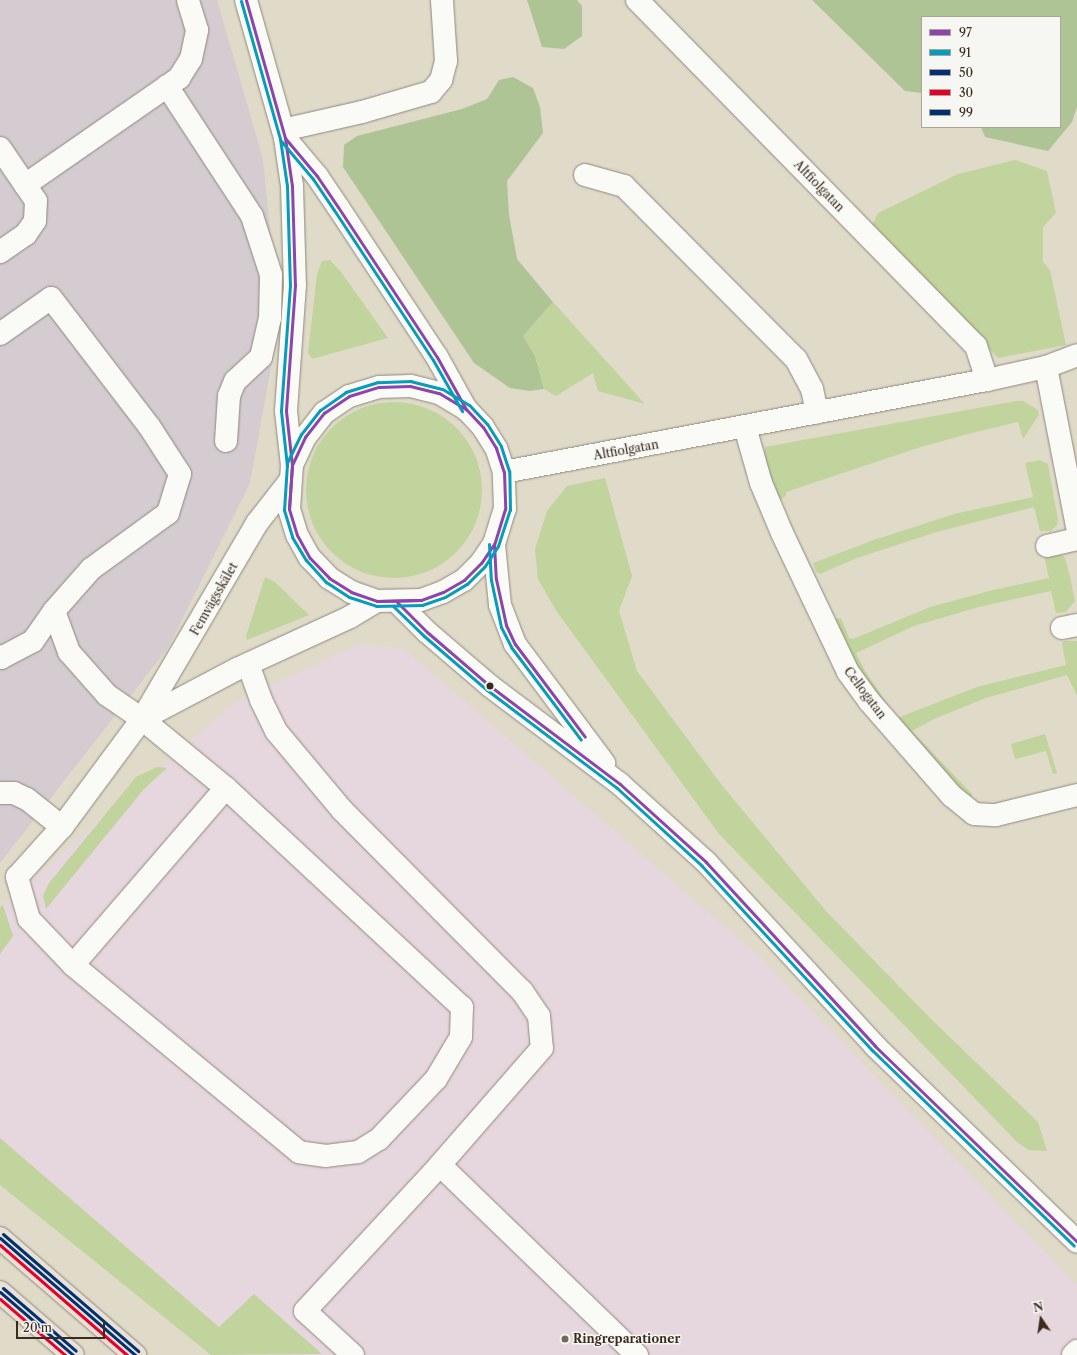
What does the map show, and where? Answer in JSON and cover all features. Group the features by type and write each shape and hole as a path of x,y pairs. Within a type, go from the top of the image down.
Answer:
{"highway":[{"path":"0,1238 135,1355"},
{"path":"0,1292 73,1355"}],"street":[{"path":"25,185 179,78 191,59 197,30 188,0"},
{"path":"246,0 284,134 294,220 295,285 286,411 291,474 290,509 297,535 310,558 329,578 352,592 387,601 421,600 443,592 464,580 481,564 494,544 505,509 504,472 496,448 483,427 466,409 437,357 338,207 284,134"},
{"path":"284,134 431,92 441,80 446,61 442,0"},
{"name":"Altfiolgatan","path":"637,0 976,346 987,380"},
{"path":"167,86 252,216 271,275 270,318 261,357 235,381 229,396 226,441"},
{"path":"0,148 36,201 35,221 26,234 0,252"},
{"path":"585,175 624,186 796,359 812,389 817,412"},
{"path":"0,334 51,298 149,426 180,474 168,513 91,569 54,611 33,642 1,658 0,656"},
{"name":"Altfiolgatan","path":"504,472 987,380 1046,367 1077,355"},
{"path":"1046,367 1077,527"},
{"path":"291,474 304,437 324,413 349,396 379,387 410,386 439,393 466,409"},
{"name":"Cellogatan","path":"745,427 754,485 781,556 848,672 869,701 947,790 974,814 996,816 1077,795"},
{"name":"Femvägsskälet","path":"73,965 29,919 17,878 62,828 142,719 198,627 257,523 291,474"},
{"path":"1047,546 1077,539"},
{"path":"494,544 500,605 515,644 620,784"},
{"path":"387,601 427,632 490,686 620,784 706,862 875,1046 1077,1242"},
{"name":"Femvägsskälet","path":"142,719 248,664 387,601"},
{"path":"54,611 69,652 107,695 142,719 226,788 462,1007 461,1037 436,1079 379,1139 358,1152 326,1156 299,1152 73,965 226,788"},
{"path":"248,664 260,700 276,731 342,810 517,986 539,1016 542,1048 440,1165 305,1311 353,1355"},
{"path":"0,794 14,792 27,799 62,828"},
{"path":"440,1165 637,1355"},
{"path":"1073,1355 1077,1351"}],"shaded area":[{"path":"0,0 217,0 263,159 279,323 250,483 168,648 0,863"},
{"path":"358,644 403,648 759,956 1077,1285 1077,1355 211,1355 0,1185 0,908 233,704"}],"green space":[{"path":"527,0 577,0 582,6 582,36 564,49 542,47"},
{"path":"812,0 1077,0 1077,107 1072,122 1048,151 985,137 981,128 1061,128 1061,16 921,16 921,93 905,91"},
{"path":"513,77 533,88 540,107 543,133 507,181 509,215 517,259 553,302 523,336 535,356 544,389 530,391 510,388 474,363 343,167 344,145 357,136 462,109 487,99 499,80"},
{"path":"1015,160 1047,171 1056,213 1043,227 1043,262 1050,270 1066,345 998,358 871,227 878,213 958,174"},
{"path":"330,260 341,272 388,338 312,359 308,353 317,274 322,261"},
{"path":"553,302 645,404 598,391 593,373 556,396 544,389 535,356 523,336"},
{"path":"1016,401 1023,401 1038,410 1039,415 1023,439 1018,422 972,433 921,447 786,492 786,496 777,502 765,470 765,447"},
{"path":"394,402 411,404 428,409 450,422 462,434 475,456 480,473 482,490 480,507 475,524 462,546 450,558 428,571 411,576 394,578 377,576 360,571 338,558 326,546 313,524 308,507 306,490 308,473 313,456 326,434 338,422 360,409 377,404"},
{"path":"1040,460 1048,464 1058,519 1057,525 1051,531 1040,531 1034,507 937,532 857,558 820,574 816,572 813,563 874,540 954,514 1033,497 1025,463"},
{"path":"605,478 632,576 619,611 637,671 721,784 826,911 930,1018 1038,1122 1047,1151 1029,1150 1018,1143 719,834 557,612 538,579 535,549 547,511 567,486"},
{"path":"1054,554 1062,555 1065,558 1075,601 1066,612 1056,613 1051,591 979,607 914,626 856,653 865,671 897,718 977,687 1066,665 1062,643 1064,641 1077,641 1077,696 1067,675 986,698 934,719 912,731 972,794 972,798 969,798 889,714 855,665 835,619 841,618 849,638 853,639 930,607 993,590 1049,578 1045,560 1046,556"},
{"path":"265,577 275,582 309,615 247,640 246,636"},
{"path":"1045,734 1057,773 1053,774 1046,751 1015,759 1011,744"},
{"path":"157,767 167,768 144,789 46,909 43,896 49,883 136,777"},
{"path":"3,905 13,936 0,954 0,908"},
{"path":"0,1138 219,1327 254,1294 322,1354 211,1355 0,1185"}],"transit line":[{"name":"97","path":"246,0 285,138 292,186 295,285 286,411 292,465"},
{"name":"91","path":"241,1 280,139 287,186 290,285 281,411 287,466"},
{"name":"97","path":"285,138 317,176 338,207 437,357 466,409"},
{"name":"91","path":"281,141 313,179 334,210 433,360 462,411"},
{"name":"91","path":"287,463 301,434 320,410 346,392 378,382 411,381 442,389 469,405 487,424 501,446 509,471 510,510 498,546 485,566 467,584 445,597 422,605 376,606 349,597 326,582 306,560 292,537 284,510 287,464"},
{"name":"97","path":"292,465 305,437 324,413 349,396 379,387 410,386 439,393 466,409 483,427 496,448 504,472 505,509 494,544 481,563 464,580 443,592 421,600"},
{"name":"97","path":"289,509 292,465"},
{"name":"97","path":"289,509 292,465"},
{"name":"97","path":"289,509 297,535 310,558 329,578 351,592 377,601"},
{"name":"91","path":"489,544 491,580 501,627 511,647 581,740"},
{"name":"97","path":"494,544 496,579 506,625 515,644 585,737"},
{"name":"97","path":"377,601 421,600"},
{"name":"97","path":"377,601 421,600"},
{"name":"97","path":"397,602 427,632 490,686 620,784 706,862 875,1046 1077,1242"},
{"name":"91","path":"393,606 424,636 487,690 617,788 702,866 872,1050 1074,1246"},
{"name":"99","path":"3,1234 138,1351"},
{"name":"50","path":"0,1238 135,1355"},
{"name":"30","path":"0,1245 127,1355"},
{"name":"99","path":"3,1288 76,1351"},
{"name":"50","path":"0,1292 73,1355"},
{"name":"30","path":"0,1299 65,1355"}],"place":[{"name":"Ringreparationer","path":"565,1339"}]}
